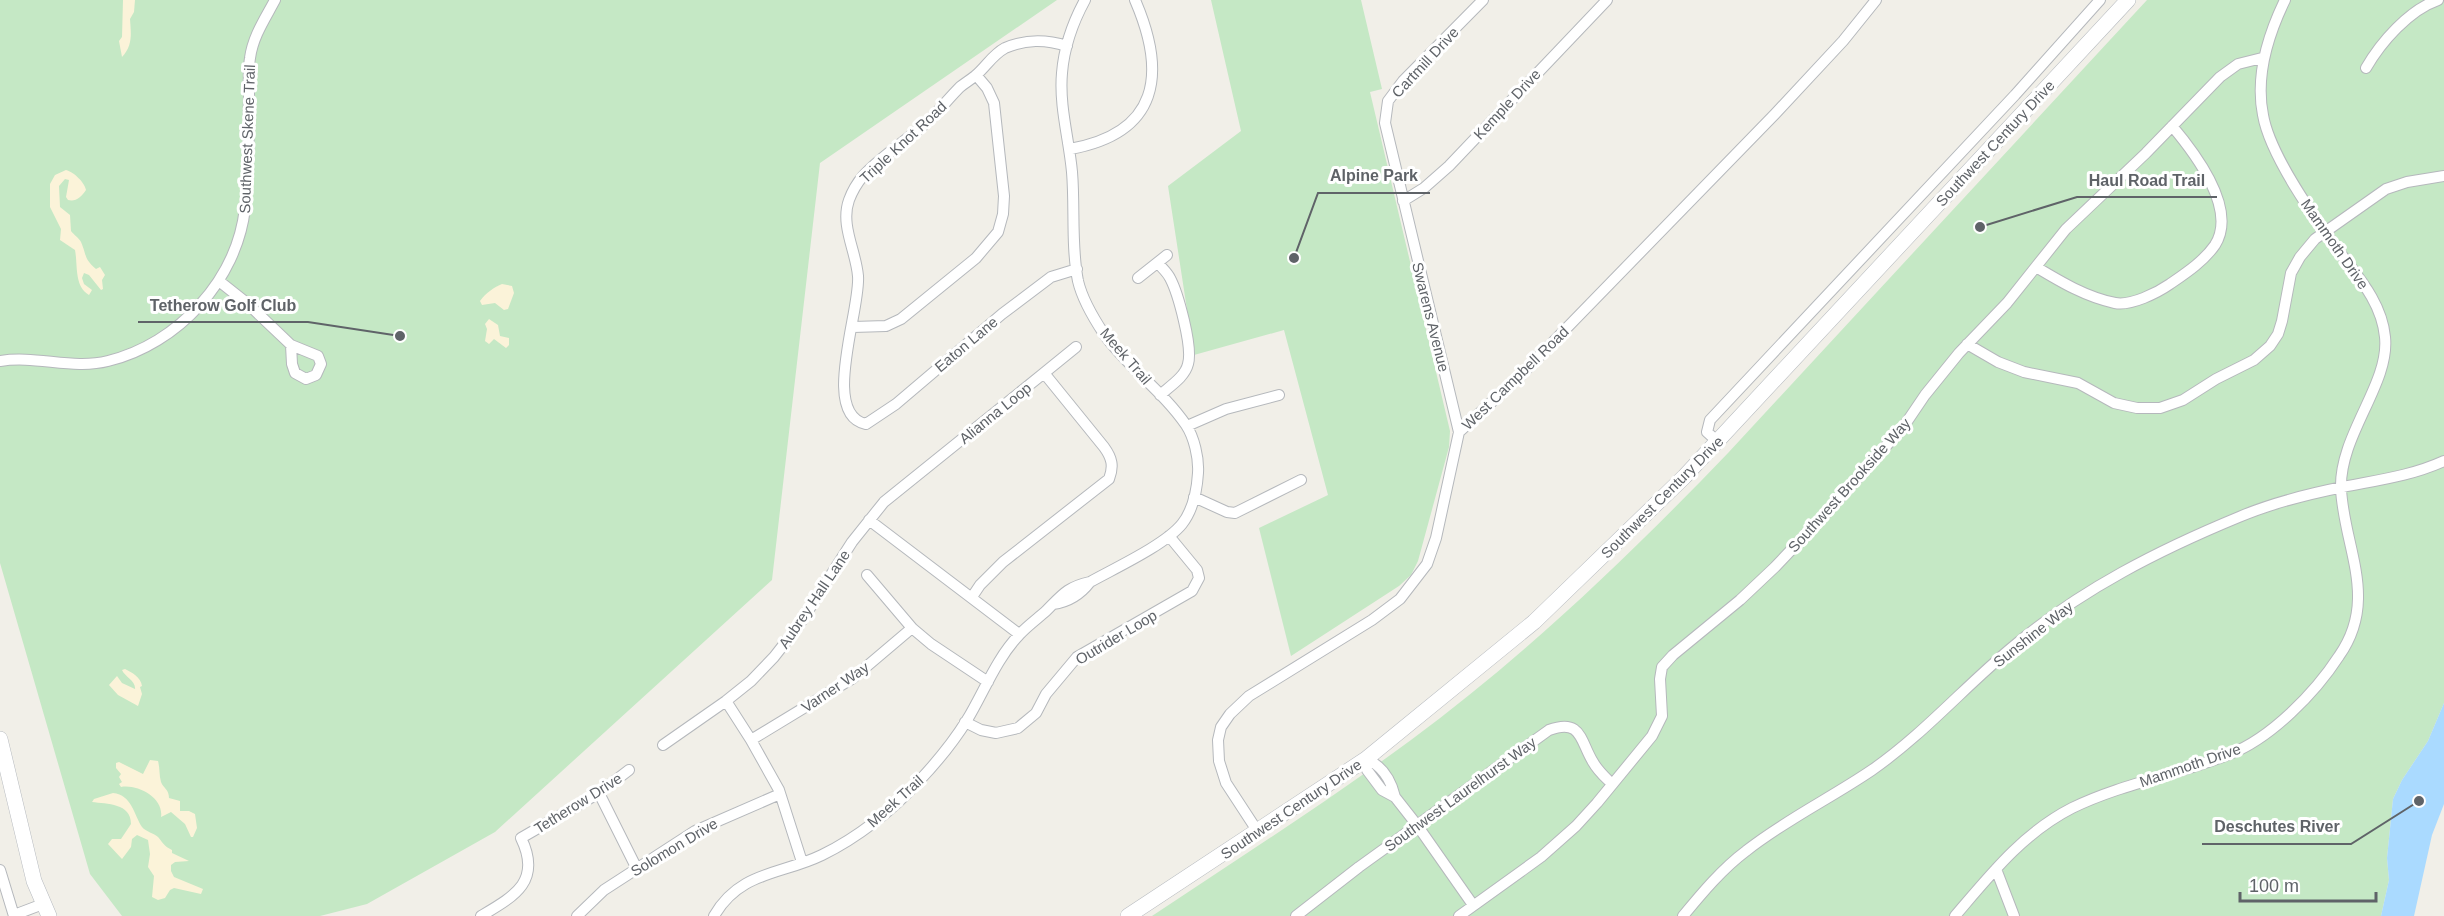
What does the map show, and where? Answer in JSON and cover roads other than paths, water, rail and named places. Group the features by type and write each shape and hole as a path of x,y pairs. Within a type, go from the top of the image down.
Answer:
{"main road":[{"name":"Southwest Century Drive","path":"1128,916 1366,759 1534,622 1645,517 1718,441 2124,1"},
{"path":"0,739 34,881 46,910"}],"street":[{"name":"Southwest Skene Trail","path":"0,361 32,358 81,364 106,362 134,353 189,318 219,281 241,231 245,209 250,58 256,33 275,0"},
{"name":"Meek Trail","path":"714,916 737,888 760,876 819,857 842,845 879,818 919,782 965,722 1001,659 1019,634 1053,604 1065,602 1082,593 1090,582 1169,536 1183,523 1194,497 1198,467 1196,450 1187,426 1104,334 1078,282 1070,149 1063,110 1062,74 1067,46 1078,12 1085,0"},
{"path":"1070,149 1102,141 1125,129 1146,103 1154,68 1145,23 1135,0"},
{"name":"Cartmill Drive","path":"1403,201 1385,123 1388,101 1403,81 1484,0"},
{"name":"Kemple Drive","path":"1403,201 1424,188 1449,166 1607,0"},
{"name":"West Campbell Road","path":"1258,832 1226,783 1219,761 1218,740 1221,727 1230,714 1249,696 1372,620 1400,599 1427,564 1436,538 1459,432 1519,377 1774,114 1843,41 1876,0"},
{"path":"1718,441 1707,432 1710,420 2015,95 2100,0"},
{"name":"Mammoth Drive","path":"1955,916 2014,849 2032,834 2072,809 2123,787 2209,761 2248,745 2269,731 2326,675 2342,653 2351,633 2357,610 2359,587 2341,487 2344,459 2383,364 2386,337 2372,295 2295,187 2272,141 2263,115 2262,58 2274,21 2285,0"},
{"path":"2366,68 2382,45 2403,24 2422,8 2438,0"},
{"name":"Triple Knot Road","path":"859,422 853,418 845,406 843,382 858,296 858,276 846,217 848,202 860,178 926,123 962,85 1002,50 1030,40 1067,46"},
{"name":"Southwest Brookside Way","path":"1459,916 1560,841 1590,811 1652,736 1662,716 1660,679 1662,667 1673,654 1740,600 1810,531 1904,426 1925,395 1967,344 2007,303 2066,230 2220,77 2238,64 2262,58"},
{"path":"853,327 886,326 901,319 976,258 998,232 1003,214 1004,196 994,103 987,88 976,75"},
{"path":"2036,267 2076,290 2118,303 2154,295 2194,267 2216,244 2222,220 2217,198 2205,172 2192,149 2172,126"},
{"path":"1967,344 1998,362 2024,372 2078,383 2114,403 2137,408 2160,408 2183,400 2216,379 2254,360 2270,346 2278,334 2282,321 2291,273 2300,257 2325,231 2386,189 2408,182 2444,176"},
{"name":"Swarens Avenue","path":"1403,201 1459,432"},
{"path":"1138,278 1167,255"},
{"path":"1158,263 1169,276 1176,292 1190,352 1188,365 1181,376 1160,395"},
{"name":"Eaton Lane","path":"859,422 866,423 896,404 1002,314 1051,277 1077,269"},
{"path":"219,281 248,304 291,345"},
{"path":"1044,374 1076,347"},
{"name":"Alianna Loop","path":"852,542 884,502 1044,374 1104,447 1111,457 1113,470 1109,479 1003,562 980,585 972,597"},
{"path":"1187,426 1226,409 1279,395"},
{"name":"Sunshine Way","path":"1683,916 1708,885 1744,852 1798,814 1887,759 2015,645 2069,605 2119,573 2220,525 2279,503 2341,487 2404,476 2444,461"},
{"path":"1194,497 1227,512 1235,513 1301,480"},
{"path":"869,520 1019,634"},
{"name":"Outrider Loop","path":"965,722 981,730 996,733 1017,728 1026,723 1036,713 1046,694 1077,657 1192,591 1199,578 1197,570 1169,536"},
{"name":"Aubrey Hall Lane","path":"663,745 726,701 751,681 774,657 799,625 852,542"},
{"path":"867,575 912,628 931,644 988,682"},
{"name":"Varner Way","path":"751,740 853,678 912,628"},
{"path":"726,701 751,740 780,794 802,862"},
{"name":"Southwest Laurelhurst Way","path":"1296,916 1330,888 1556,727 1571,727 1578,731 1591,760 1612,784"},
{"path":"1366,759 1378,764 1392,783 1395,797 1473,905"},
{"name":"Tetherow Drive","path":"481,916 518,893 525,883 529,860 521,838 599,793 629,770"},
{"path":"599,793 637,869"},
{"name":"Solomon Drive","path":"577,916 604,890 695,831 780,794"},
{"path":"1996,869 2014,916"},
{"path":"0,870 14,915 46,910"}],"water":[{"path":"2444,703 2444,804 2432,835 2414,916 2381,916 2389,880 2387,858 2393,799 2402,780 2428,741"}],"place":[{"name":"Haul Road Trail","path":"1980,227"},
{"name":"Alpine Park","path":"1294,258"},
{"name":"Tetherow Golf Club","path":"400,336"},
{"name":"Deschutes River","path":"2419,801"}]}
